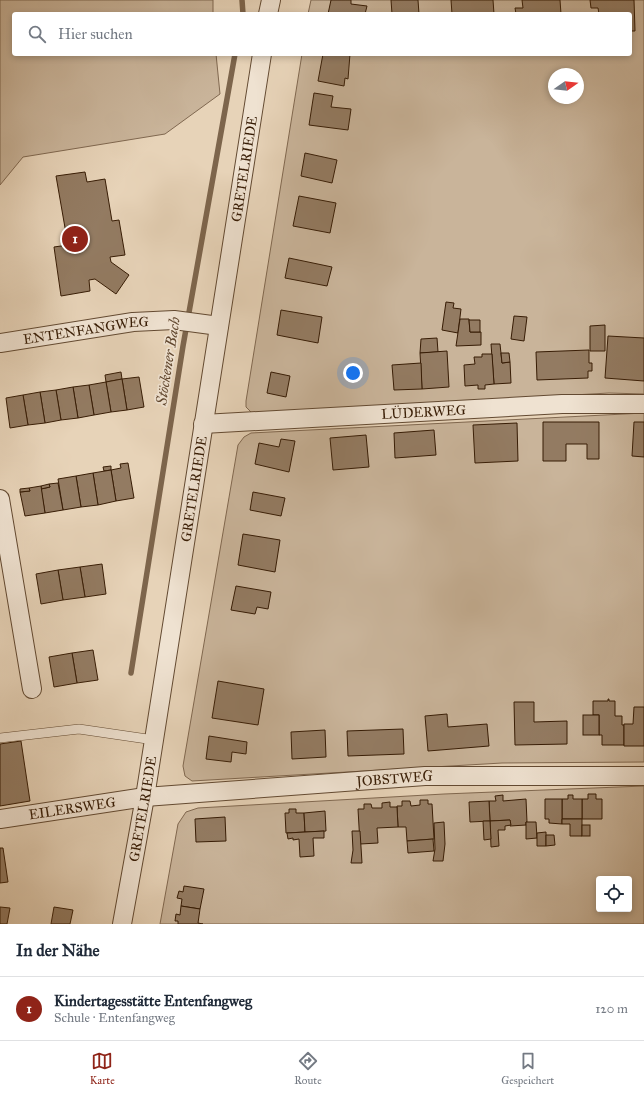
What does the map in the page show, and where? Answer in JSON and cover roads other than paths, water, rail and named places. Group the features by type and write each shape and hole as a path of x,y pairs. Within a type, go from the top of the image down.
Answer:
{"street":[{"path":"268,12 271,0"},
{"name":"GRETELRIEDE","path":"122,924 145,797 203,424 214,326 262,56"},
{"name":"ENTENFANGWEG","path":"0,343 133,322 174,320 214,326"},
{"name":"LÜDERWEG","path":"203,424 562,404 644,404"},
{"path":"0,499 32,689"},
{"name":"JOBSTWEG","path":"145,797 425,776 644,776"},
{"name":"EILERSWEG","path":"0,819 145,797"}],"lane":[{"path":"0,738 79,729 154,740"}],"waterway":[{"name":"Stöckener Bach","path":"242,0 243,12"},
{"name":"Stöckener Bach","path":"131,673 183,346 235,56"}],"place":[{"name":"Kindertagesstätte Entenfangweg","path":"75,239"}]}
